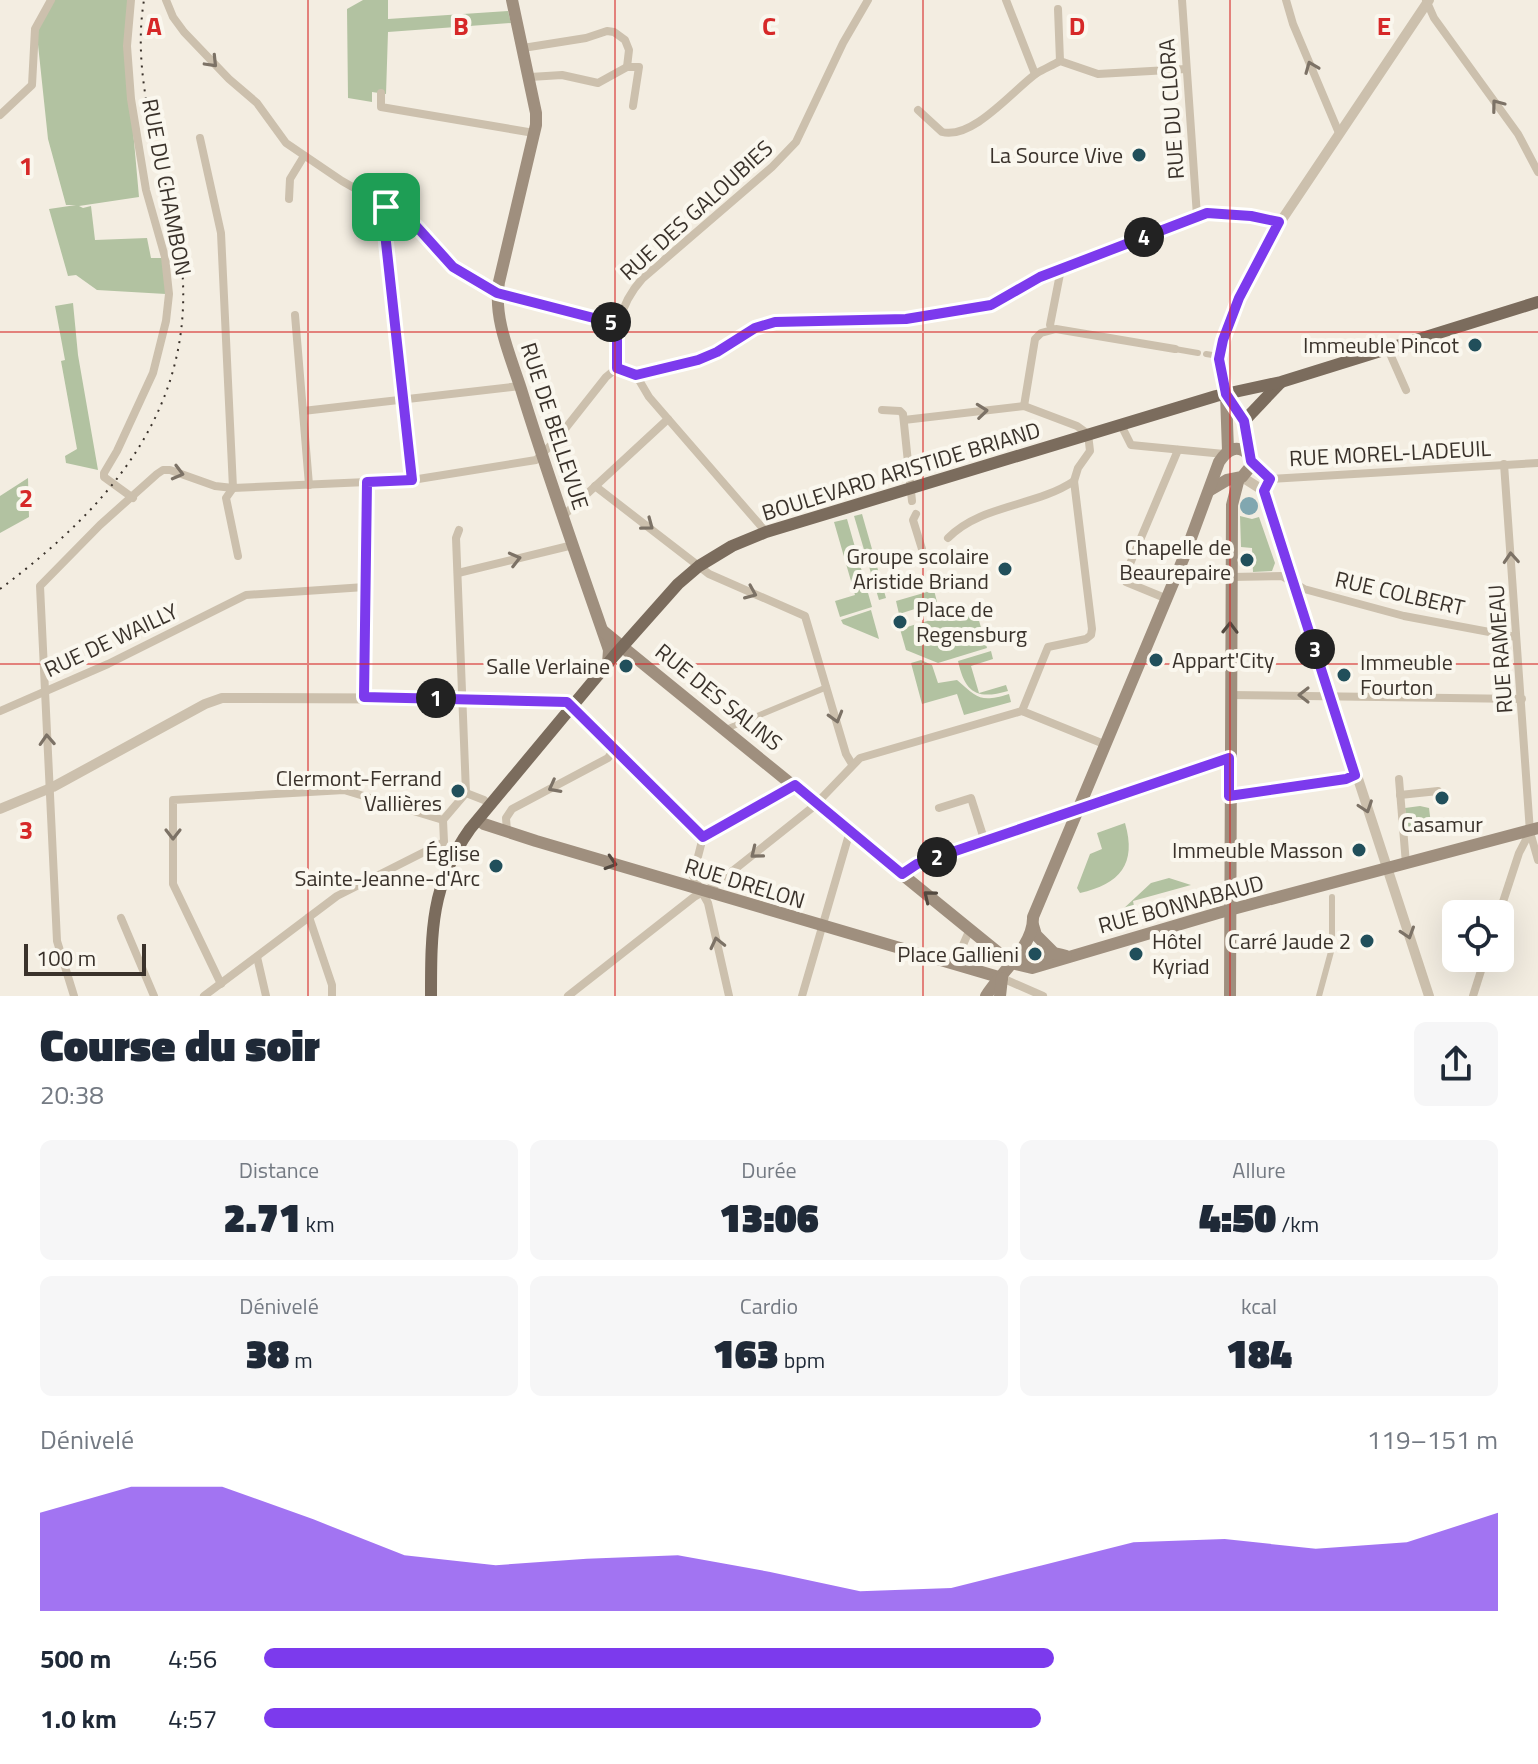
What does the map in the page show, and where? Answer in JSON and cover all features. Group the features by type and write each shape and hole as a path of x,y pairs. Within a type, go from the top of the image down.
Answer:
{"main road":[{"path":"497,293 534,133 536,106 512,0"},
{"name":"RUE DE BELLEVUE","path":"497,293 500,322 541,453 603,631 609,650 608,664"},
{"name":"BOULEVARD ARISTIDE BRIAND","path":"431,996 426,940 438,892 455,852 490,805 608,664 670,592 699,566 732,546 766,532 911,495 1088,434 1226,394 1281,382 1538,302"},
{"path":"1244,421 1281,382"},
{"path":"1210,490 1249,470 1244,421 1226,394"},
{"path":"1226,394 1222,470 1238,478"},
{"path":"973,996 991,995 1019,950 1016,944 1033,921 1075,811 1224,455 1237,448 1250,458"},
{"path":"1230,996 1232,505 1238,478"},
{"path":"603,631 623,647"},
{"name":"RUE DES SALINS","path":"623,647 1011,963"},
{"name":"RUE DRELON","path":"478,820 822,927 1002,978"},
{"name":"RUE BONNABAUD","path":"1011,963 1032,968 1229,910 1534,830"},
{"path":"1033,921 1036,935 1052,951"},
{"path":"1011,963 1031,953 1052,951 1066,956"}],"street":[{"path":"0,115 32,85 35,29 51,0"},
{"name":"RUE DU CHAMBON","path":"131,0 127,46 131,99 146,190 165,257 169,294 166,321 153,373 104,473 104,477 133,498"},
{"path":"166,0 184,32 257,103 286,143 417,227 453,267 497,293 617,324"},
{"name":"RUE DES GALOUBIES","path":"617,368 617,324 630,292 772,167 796,142 843,43 868,0"},
{"name":"RUE DU CLORA","path":"1182,0 1197,216"},
{"path":"1286,0 1298,37 1339,133"},
{"path":"1008,1 1035,74"},
{"path":"1226,394 1219,356 1239,298 1279,222 1428,1"},
{"path":"1428,1 1434,18 1523,141 1538,172"},
{"path":"1058,9 1060,61"},
{"path":"523,48 614,32 625,40 629,50 627,67"},
{"path":"918,110 942,132 955,133 1004,103 1035,74 1060,61 1098,74 1186,69"},
{"path":"530,77 562,75 598,83 627,67 639,67 633,106"},
{"path":"381,93 381,107 534,133"},
{"path":"200,138 221,233 233,488 226,498 238,556"},
{"path":"289,199 290,179 304,156"},
{"path":"386,207 383,215 412,480"},
{"path":"74,996 57,941 40,586 100,525 163,470 215,486 233,488 412,480 536,460 617,368 636,375 708,357 755,328 775,322 906,319 991,305 1059,269 1197,216 1218,212 1279,222"},
{"path":"1052,329 1050,325 1059,269"},
{"path":"295,315 309,485"},
{"path":"1024,406 1035,339 1052,329 1198,353"},
{"path":"1387,347 1406,390"},
{"path":"1206,354 1219,356"},
{"path":"636,375 646,393 766,532"},
{"path":"303,411 520,386"},
{"path":"904,420 1024,406 1077,426 1088,434 1090,451 1078,468 1074,481 1091,635 1086,639 1048,647 1022,711"},
{"path":"882,410 900,411 904,420 911,495"},
{"path":"563,516 668,419"},
{"path":"1121,425 1131,445 1224,455"},
{"path":"1165,598 1126,582 1124,578 1178,450"},
{"name":"RUE MOREL-LADEUIL","path":"1250,458 1270,479 1538,463"},
{"name":"RUE RAMEAU","path":"1504,464 1516,637 1538,859"},
{"path":"1238,478 1264,491"},
{"path":"1270,479 1264,491 1429,996"},
{"path":"948,538 981,516 1060,490 1074,481"},
{"path":"364,697 367,482"},
{"path":"595,486 714,577 805,616 852,764"},
{"path":"916,514 913,520 922,549"},
{"path":"455,852 446,848 443,820 466,793 456,538 459,530"},
{"path":"458,573 573,545"},
{"name":"RUE COLBERT","path":"1231,577 1282,576 1304,589 1404,616 1516,637"},
{"name":"RUE DE WAILLY","path":"0,711 108,664 253,593 365,587"},
{"path":"726,729 827,687"},
{"path":"1230,695 1522,699"},
{"path":"0,809 49,789 218,699 364,697 561,701 567,702 703,837"},
{"path":"568,996 817,804 860,758 1022,711 1104,744"},
{"path":"507,831 506,818 512,809 608,758 614,749"},
{"path":"902,874 917,864 1229,758"},
{"path":"1229,796 1346,779 1355,775"},
{"path":"1399,779 1406,864"},
{"path":"729,996 704,891 695,883 693,876 703,837 795,785"},
{"path":"221,984 173,884 173,800 344,790 443,820"},
{"path":"1400,795 1438,791"},
{"path":"466,793 490,805"},
{"path":"939,808 971,798 985,842"},
{"path":"1504,900 1519,853 1534,830"},
{"path":"802,996 850,831"},
{"path":"204,996 349,889 444,842"},
{"path":"1519,853 1538,859"},
{"path":"1319,996 1332,948 1332,897"},
{"path":"309,917 332,985 332,996"},
{"path":"121,918 154,996"},
{"path":"955,963 970,929"},
{"path":"257,957 266,996"},
{"path":"1473,996 1481,972"},
{"path":"1002,978 1043,996"}],"green space":[{"path":"54,0 128,0 126,52 139,197 79,206 91,206 95,240 147,238 151,258 162,258 166,294 97,290 76,275 68,276 49,209 76,205 66,205 48,139 37,35 41,21"},
{"path":"363,0 388,0 388,19 508,11 511,23 388,32 386,94 372,92 372,102 348,98 347,9"},
{"path":"73,303 78,355 98,470 66,463 65,456 77,449 61,361 65,360 55,306"},
{"path":"28,478 29,517 0,533 0,496"},
{"path":"862,514 886,598 879,600 854,516"},
{"path":"1240,516 1259,517 1275,563 1272,571 1253,572 1252,548 1241,547"},
{"path":"847,519 872,607 840,617 835,601 855,595 834,522"},
{"path":"934,590 937,602 899,614 896,601"},
{"path":"975,607 987,648 938,663 906,650 900,629"},
{"path":"871,610 879,639 843,624 841,620"},
{"path":"991,651 993,659 971,666 979,693 1006,685 1008,691 980,694 964,680 958,661"},
{"path":"921,660 932,665 938,683 957,680 980,697 1009,694 1011,702 964,715 957,694 922,704 911,663"},
{"path":"1405,808 1429,808 1431,824 1421,824 1421,831 1408,836"},
{"path":"1125,823 1129,850 1122,870 1106,884 1080,893 1077,888 1090,854 1102,849 1097,833"},
{"path":"1169,878 1191,885 1133,901 1134,906 1122,910 1151,883"}],"water":[{"path":"1249,497 1258,506 1249,515 1240,506"}],"railway":[{"path":"0,589 46,553 86,514 121,473 150,429 170,381 181,330 183,274 143,81 141,27 144,0"}],"place":[{"name":"La Source Vive","path":"1139,155"},
{"name":"Immeuble Pincot","path":"1475,345"},
{"name":"Chapelle de Beaurepaire","path":"1247,560"},
{"name":"Groupe scolaire Aristide Briand","path":"1005,569"},
{"name":"Place de Regensburg","path":"900,622"},
{"name":"Appart'City","path":"1156,660"},
{"name":"Salle Verlaine","path":"626,666"},
{"name":"Immeuble Fourton","path":"1344,675"},
{"name":"Clermont-Ferrand Vallières","path":"458,791"},
{"name":"Casamur","path":"1442,798"},
{"name":"Immeuble Masson","path":"1359,850"},
{"name":"Église Sainte-Jeanne-d'Arc","path":"496,866"},
{"name":"Carré Jaude 2","path":"1367,941"},
{"name":"Place Gallieni","path":"1035,954"},
{"name":"Hôtel Kyriad","path":"1136,954"}],"route":[{"path":"386,207 407,218 453,267 497,293 617,324 617,368 636,375 708,357 755,328 775,322 906,319 991,305 1040,277 1207,213 1251,216 1279,222 1239,298 1220,349 1220,372 1226,394 1244,421 1251,461 1270,479 1264,491 1355,775 1346,779 1229,796 1229,758 917,864 902,874 795,785 703,837 567,702 364,697 367,482 412,480 383,215 386,207"}]}
